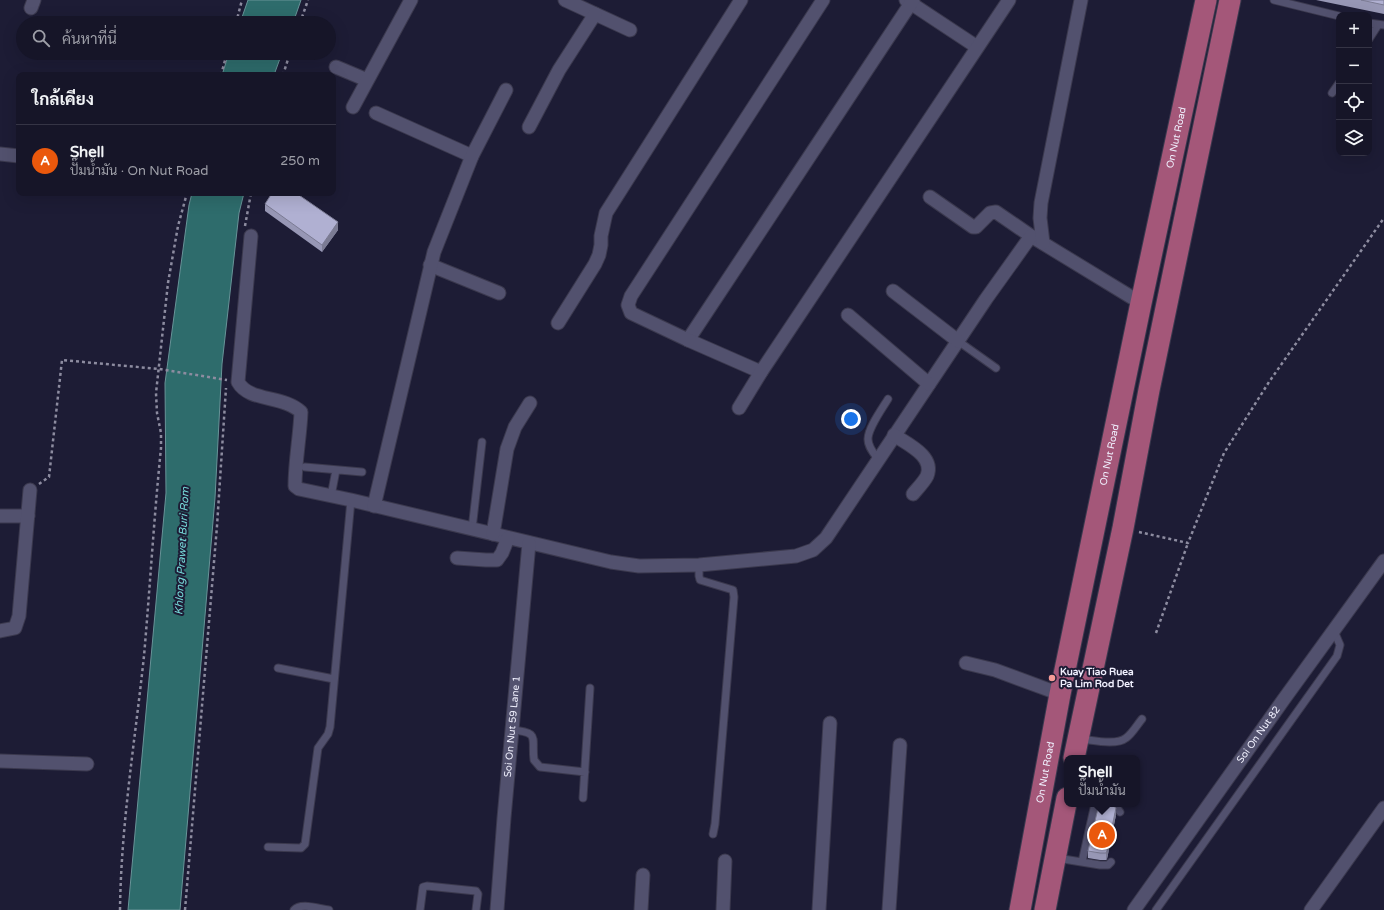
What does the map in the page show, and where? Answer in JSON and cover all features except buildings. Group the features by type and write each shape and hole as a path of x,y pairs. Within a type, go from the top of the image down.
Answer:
{"main road":[{"name":"On Nut Road","path":"1020,910 1060,694 1141,303 1206,0"},
{"path":"1076,748 1122,528 1148,390 1230,0"},
{"path":"1124,384 1148,390"},
{"path":"1045,910 1065,807"}],"street":[{"path":"353,107 411,0"},
{"path":"565,0 630,30"},
{"path":"558,323 596,264 601,245 601,236 606,213 741,0"},
{"path":"761,372 631,313 628,305 631,296 823,0"},
{"path":"739,408 761,372 1009,0"},
{"path":"1043,243 1040,203 1081,0"},
{"path":"688,340 910,1 978,47"},
{"path":"530,127 559,70 595,14"},
{"path":"336,66 367,80"},
{"path":"374,506 431,260 472,156 506,90"},
{"path":"376,113 472,156"},
{"path":"0,154 16,156"},
{"path":"930,197 976,227 990,213 996,212 1031,236 1141,303"},
{"path":"248,234 232,378 241,388 248,392 294,406 301,412 295,486 299,489 610,562 639,566 699,565 796,556 813,550 826,538 894,435 1031,236"},
{"path":"431,260 499,293"},
{"path":"893,291 958,341"},
{"path":"848,315 929,384"},
{"path":"493,534 507,449 515,427 530,403"},
{"path":"894,435 919,452 926,460 928,467 926,476 913,494"},
{"path":"0,631 15,628 19,616 30,490"},
{"path":"0,516 28,516"},
{"path":"457,558 497,560 502,553 508,538"},
{"name":"Soi On Nut 59 Lane 1","path":"497,910 511,730 529,543"},
{"name":"Soi On Nut 82","path":"1134,910 1384,561"},
{"path":"966,663 1001,672 1060,694"},
{"path":"819,910 830,723"},
{"path":"889,910 900,745"},
{"path":"0,761 87,764"},
{"path":"1311,910 1384,808"},
{"path":"723,910 725,861"},
{"path":"640,910 643,875"}],"lane":[{"path":"1274,0 1336,15"},
{"path":"1372,36 1381,25"},
{"path":"1332,93 1338,84"},
{"path":"958,341 996,368"},
{"path":"878,459 870,447 868,439 872,426 888,399"},
{"path":"472,529 482,442"},
{"path":"306,468 362,472"},
{"path":"331,496 336,470"},
{"path":"268,847 301,848 305,844 318,748 328,734 330,727 351,500"},
{"path":"699,565 700,580 732,590 734,597 713,834"},
{"path":"1156,910 1337,656 1340,645 1334,631"},
{"path":"278,668 334,678"},
{"path":"583,798 590,688"},
{"path":"1076,748 1104,742 1118,742 1126,738 1142,719"},
{"path":"511,730 529,732 532,736 534,745 534,760 540,767 585,772"},
{"path":"1082,862 1094,807"},
{"path":"1115,807 1120,812"},
{"path":"1055,857 1105,866 1111,862"},
{"path":"420,910 423,887 427,886 476,891 478,894 476,910"},
{"path":"294,910 297,907 303,906 329,910"}],"path":[{"path":"238,16 242,0"},
{"path":"302,16 308,0"},
{"path":"222,72 225,60"},
{"path":"284,72 288,60"},
{"path":"120,910 120,881 129,783 144,656 161,448 161,433 156,393 168,284 178,226 187,196"},
{"path":"248,234 251,196"},
{"path":"1156,633 1188,543 1224,453 1269,382 1384,218"},
{"path":"30,490 49,477 62,360 159,369 232,378 217,526 185,910"},
{"path":"1122,528 1188,543"}],"water":[{"path":"248,0 301,0 295,16 242,16"},
{"path":"227,60 279,60 275,72 223,72"},
{"name":"Khlong Prawet Buri Rom","path":"191,196 243,196 239,213 222,364 215,498 180,910 128,910 166,493 165,383"}],"place":[{"name":"Kuay Tiao Ruea Pa Lim Rod Det","path":"1052,678"},
{"name":"Shell","path":"1102,835"}]}
